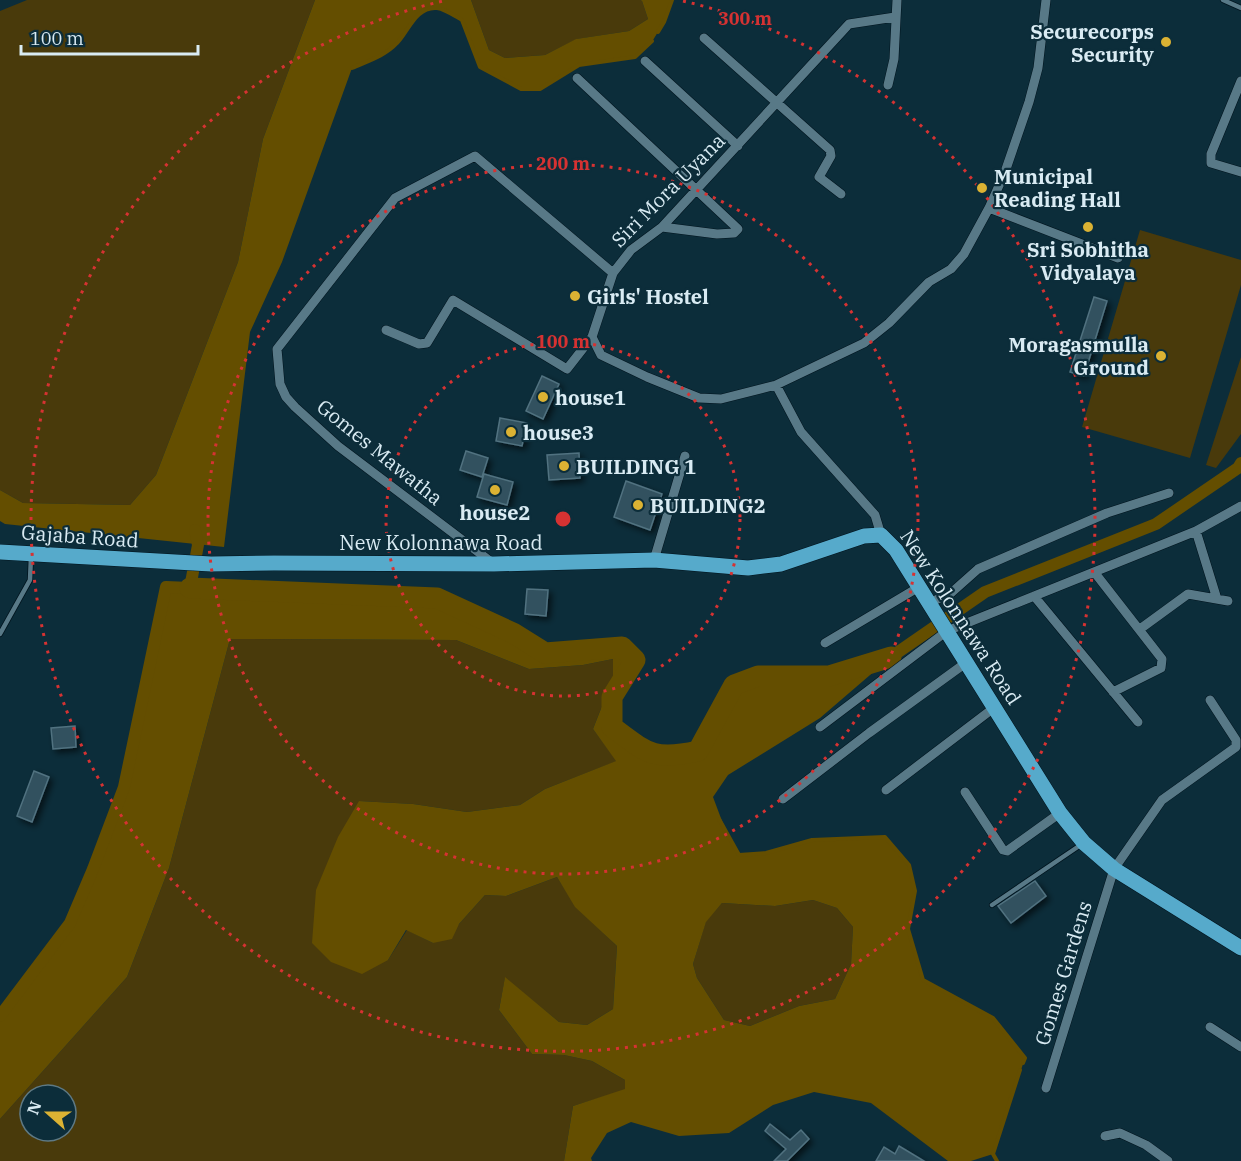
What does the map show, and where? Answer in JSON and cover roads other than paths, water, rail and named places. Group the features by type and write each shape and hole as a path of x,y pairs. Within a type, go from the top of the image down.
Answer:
{"main road":[{"name":"New Kolonnawa Road","path":"158,562 494,564 654,560 748,568 781,564 864,536 881,535 896,550 1060,813 1084,843 1114,869 1241,948"},
{"name":"Gajaba Road","path":"0,552 158,562"}],"street":[{"path":"888,86 894,59 897,0"},
{"path":"386,330 419,344 426,344 453,300 567,369 592,337 601,355 699,398 721,399 776,385 864,343 889,323 929,282 951,268 964,254 1005,172 1029,102 1038,68 1046,0"},
{"name":"Siri Mora Uyana","path":"592,337 612,273 631,250 662,227 849,24 895,17"},
{"path":"704,38 830,150 831,156 819,177 841,194"},
{"path":"645,61 738,146"},
{"path":"577,78 738,229 734,233 717,234 662,227"},
{"path":"1241,81 1211,153 1211,163 1241,172"},
{"name":"Gomes Mawatha","path":"494,564 338,446 295,406 286,397 280,384 277,349 394,198 475,156 612,273"},
{"path":"988,208 1118,258"},
{"path":"776,385 801,432 875,515 881,535"},
{"path":"654,560 685,456"},
{"path":"930,605 951,593 978,569 1107,513 1169,493"},
{"path":"820,726 945,629 1095,573 1196,531 1241,506"},
{"path":"1196,531 1217,599"},
{"path":"1095,573 1162,659 1161,668 1113,692"},
{"path":"825,643 919,587"},
{"path":"1140,628 1188,594 1228,601"},
{"path":"1034,596 1138,722"},
{"path":"783,799 966,662"},
{"name":"Gomes Gardens","path":"1046,1088 1114,869 1162,800 1236,747 1236,740 1210,700"},
{"path":"886,790 995,707"},
{"path":"965,792 1003,850 1007,852 1060,813"},
{"path":"1210,1027 1241,1047"},
{"path":"1105,1136 1120,1133 1146,1145 1168,1161"}],"lane":[{"path":"1223,0 1241,8"},
{"path":"0,634 30,580 31,554"},
{"path":"992,905 1084,843"}],"waterway":[{"path":"658,32 672,0"},
{"path":"352,68 392,48 418,15 430,8 443,10 462,20 480,67 521,89 540,89 579,65 635,57 652,41"},
{"path":"891,657 985,592 1156,524 1238,468 1241,463"},
{"path":"0,1016 70,923 93,869 124,787 166,587 190,588 198,545 195,530"},
{"path":"190,588 437,598 513,633 545,653 622,647 635,660 612,697 612,727 643,749 660,755 698,751 734,685 758,676 829,676 891,657"},
{"path":"719,819 739,855 766,853 812,840 885,837 909,865 915,891 908,929 923,980 993,1018 1025,1058 1023,1063"},
{"path":"997,1161 993,1154 1020,1070"}],"place":[{"name":"Securecorps Security","path":"1166,42"},
{"name":"Municipal Reading Hall","path":"982,188"},
{"name":"Sri Sobhitha Vidyalaya","path":"1088,227"},
{"name":"Girls' Hostel","path":"575,296"},
{"name":"Moragasmulla Ground","path":"1161,356"},
{"name":"house1","path":"543,397"},
{"name":"house3","path":"511,432"},
{"name":"BUILDING 1","path":"564,466"},
{"name":"house2","path":"495,490"},
{"name":"BUILDING2","path":"638,505"}]}
